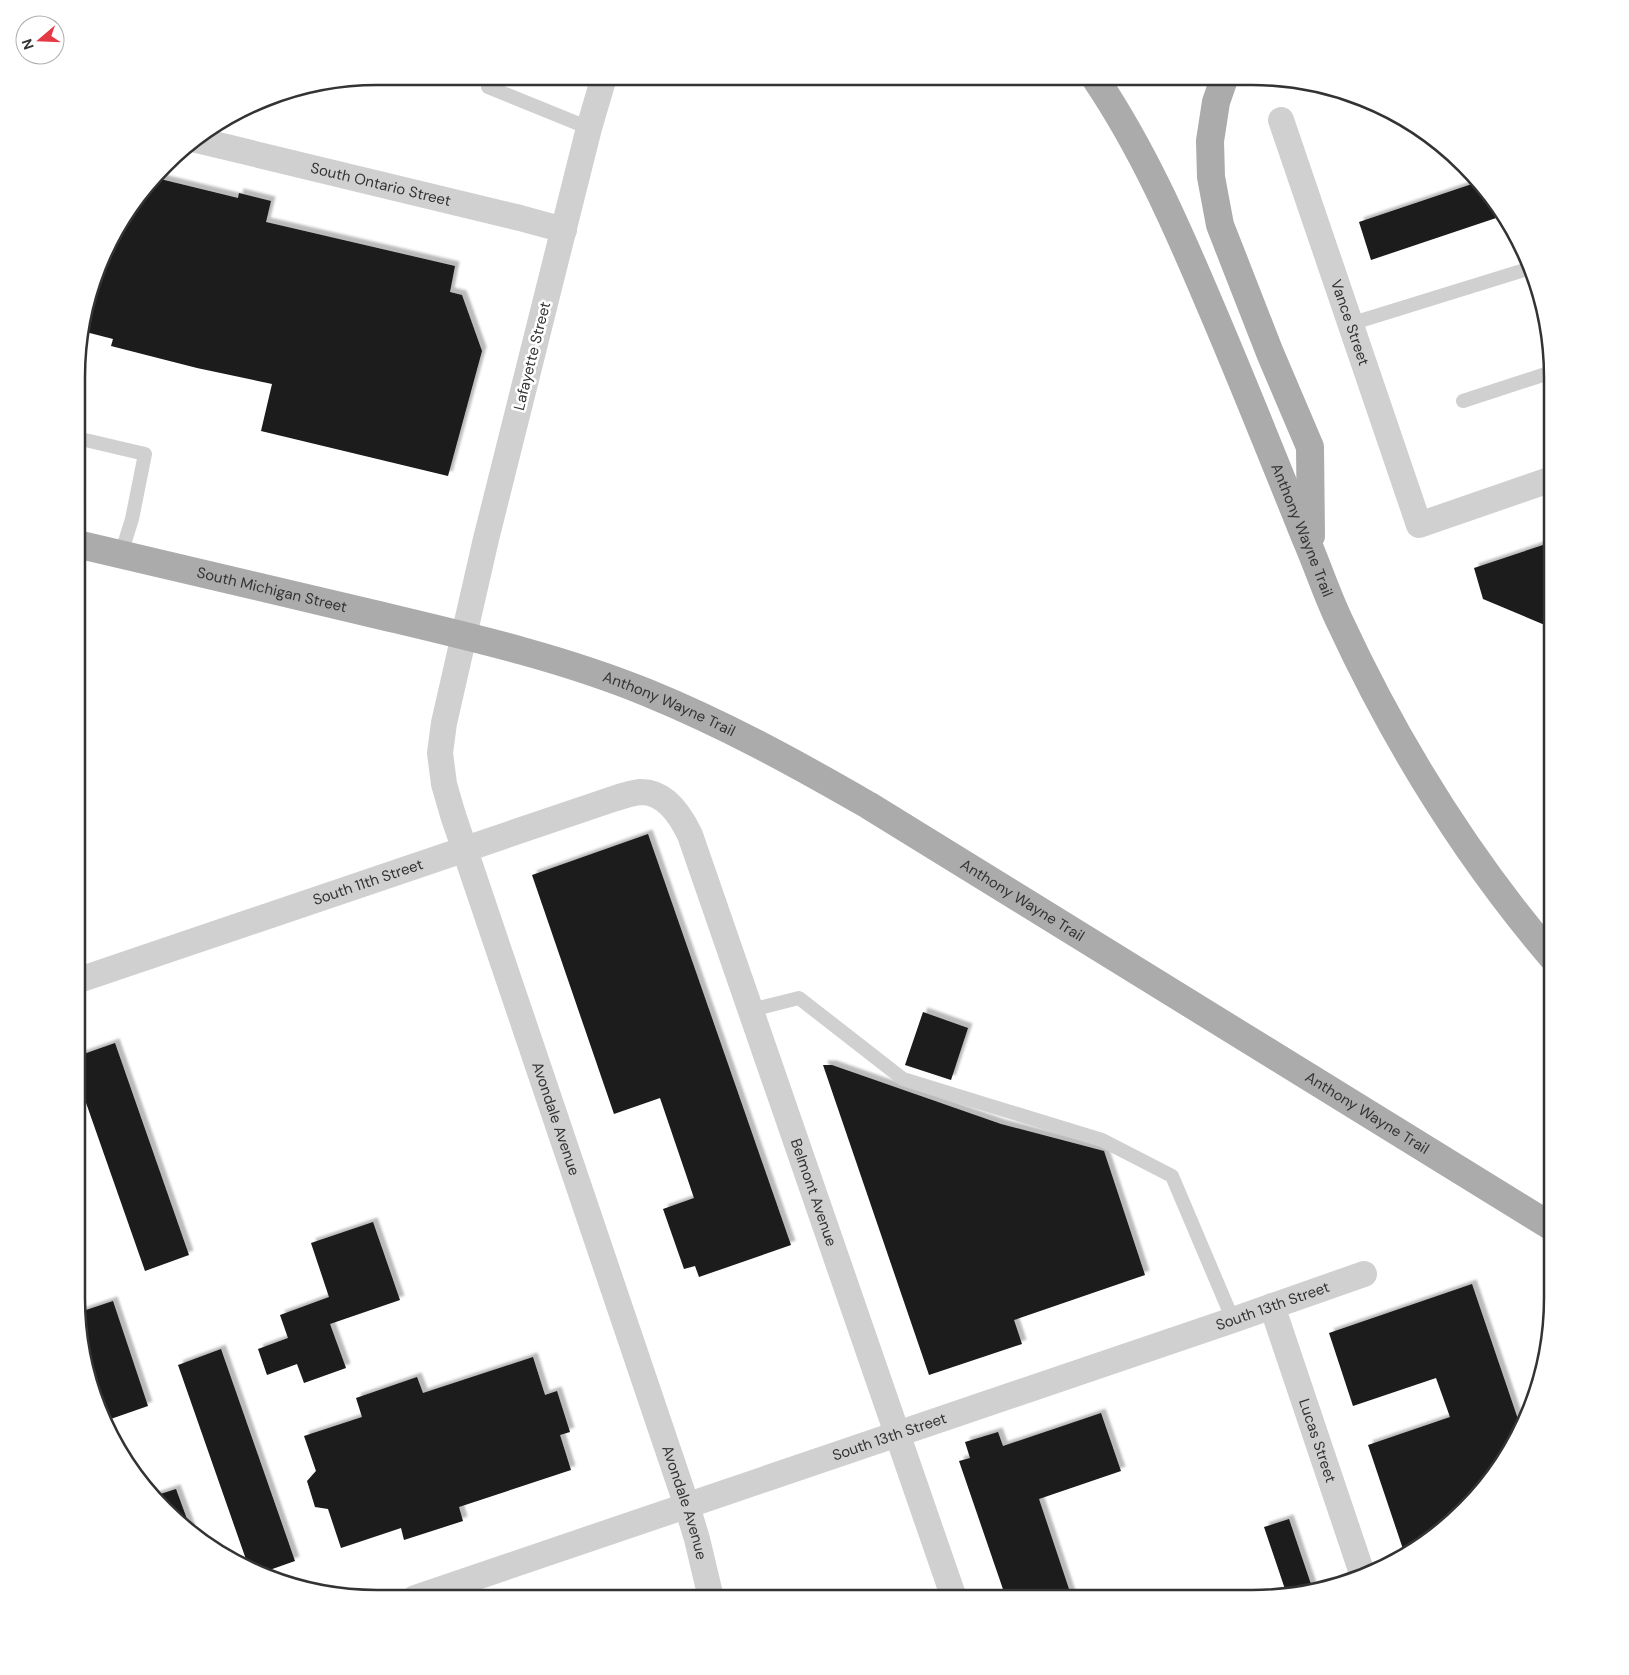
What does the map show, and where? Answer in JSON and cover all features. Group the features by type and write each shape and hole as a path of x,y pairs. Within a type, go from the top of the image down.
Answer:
{"main road":[{"name":"Anthony Wayne Trail","path":"1100,85 1133,140 1164,200 1239,374 1338,618 1367,679 1420,772 1465,844 1544,947"},
{"path":"1222,85 1216,102 1210,141 1211,177 1214,196 1220,225 1270,353 1310,447 1311,550"},
{"name":"South Michigan Street","path":"85,546 464,635"},
{"name":"Anthony Wayne Trail","path":"464,635 588,671 647,692 700,715 816,776 876,810 1544,1222"}],"street":[{"name":"Lafayette Street","path":"464,635 486,539 589,128 602,85"},
{"name":"Vance Street","path":"1281,120 1418,524 1544,482"},
{"name":"South Ontario Street","path":"204,142 564,230"},
{"name":"Avondale Avenue","path":"464,635 444,723 440,753 444,784 687,1506 709,1590"},
{"name":"South 11th Street","path":"85,978 464,848 632,793 648,792 659,796"},
{"name":"Belmont Avenue","path":"659,796 669,803 690,834 951,1590"},
{"name":"South 13th Street","path":"439,1590 1364,1274"},
{"name":"Lucas Street","path":"1272,1306 1361,1569"}],"lane":[{"path":"488,87 589,128"},
{"path":"1350,324 1524,270"},
{"path":"1463,401 1544,375"},
{"path":"85,440 144,454 132,519 121,554"},
{"path":"751,1010 799,998 903,1079 1102,1140 1172,1176 1232,1320"}],"building":[{"path":"161,179 238,198 239,193 271,201 266,222 455,266 450,292 462,295 482,351 448,476 261,431 272,384 197,368 111,346 113,339 88,333 100,283 124,231 145,199"},
{"path":"1472,184 1497,218 1371,260 1359,222"},
{"path":"1544,545 1544,625 1483,599 1474,568"},
{"path":"648,834 791,1245 699,1277 695,1266 684,1269 663,1209 694,1198 660,1098 614,1114 532,875"},
{"path":"923,1012 968,1028 951,1080 905,1065"},
{"path":"115,1043 189,1255 145,1271 85,1100 85,1054"},
{"path":"823,1065 832,1065 1001,1124 1104,1151 1145,1275 1014,1320 1022,1344 929,1375"},
{"path":"373,1222 400,1300 330,1324 346,1368 304,1383 297,1364 267,1375 258,1349 288,1338 280,1315 329,1297 311,1243"},
{"path":"1472,1284 1518,1419 1495,1460 1472,1491 1445,1518 1403,1548 1368,1445 1450,1417 1436,1378 1353,1406 1329,1333"},
{"path":"113,1301 148,1406 111,1419 95,1374 87,1336 86,1310"},
{"path":"221,1349 295,1561 270,1570 246,1559 178,1365"},
{"path":"533,1357 545,1395 557,1391 570,1432 560,1435 571,1470 459,1507 463,1521 404,1540 401,1528 341,1548 328,1509 315,1507 307,1481 316,1471 304,1436 362,1417 356,1398 417,1377 423,1393"},
{"path":"1101,1413 1121,1471 1039,1499 1069,1590 1003,1590 959,1461 970,1458 965,1442 998,1432 1003,1446"},
{"path":"176,1489 188,1521 170,1505 160,1494"},
{"path":"1289,1519 1311,1584 1285,1588 1264,1527"}]}
